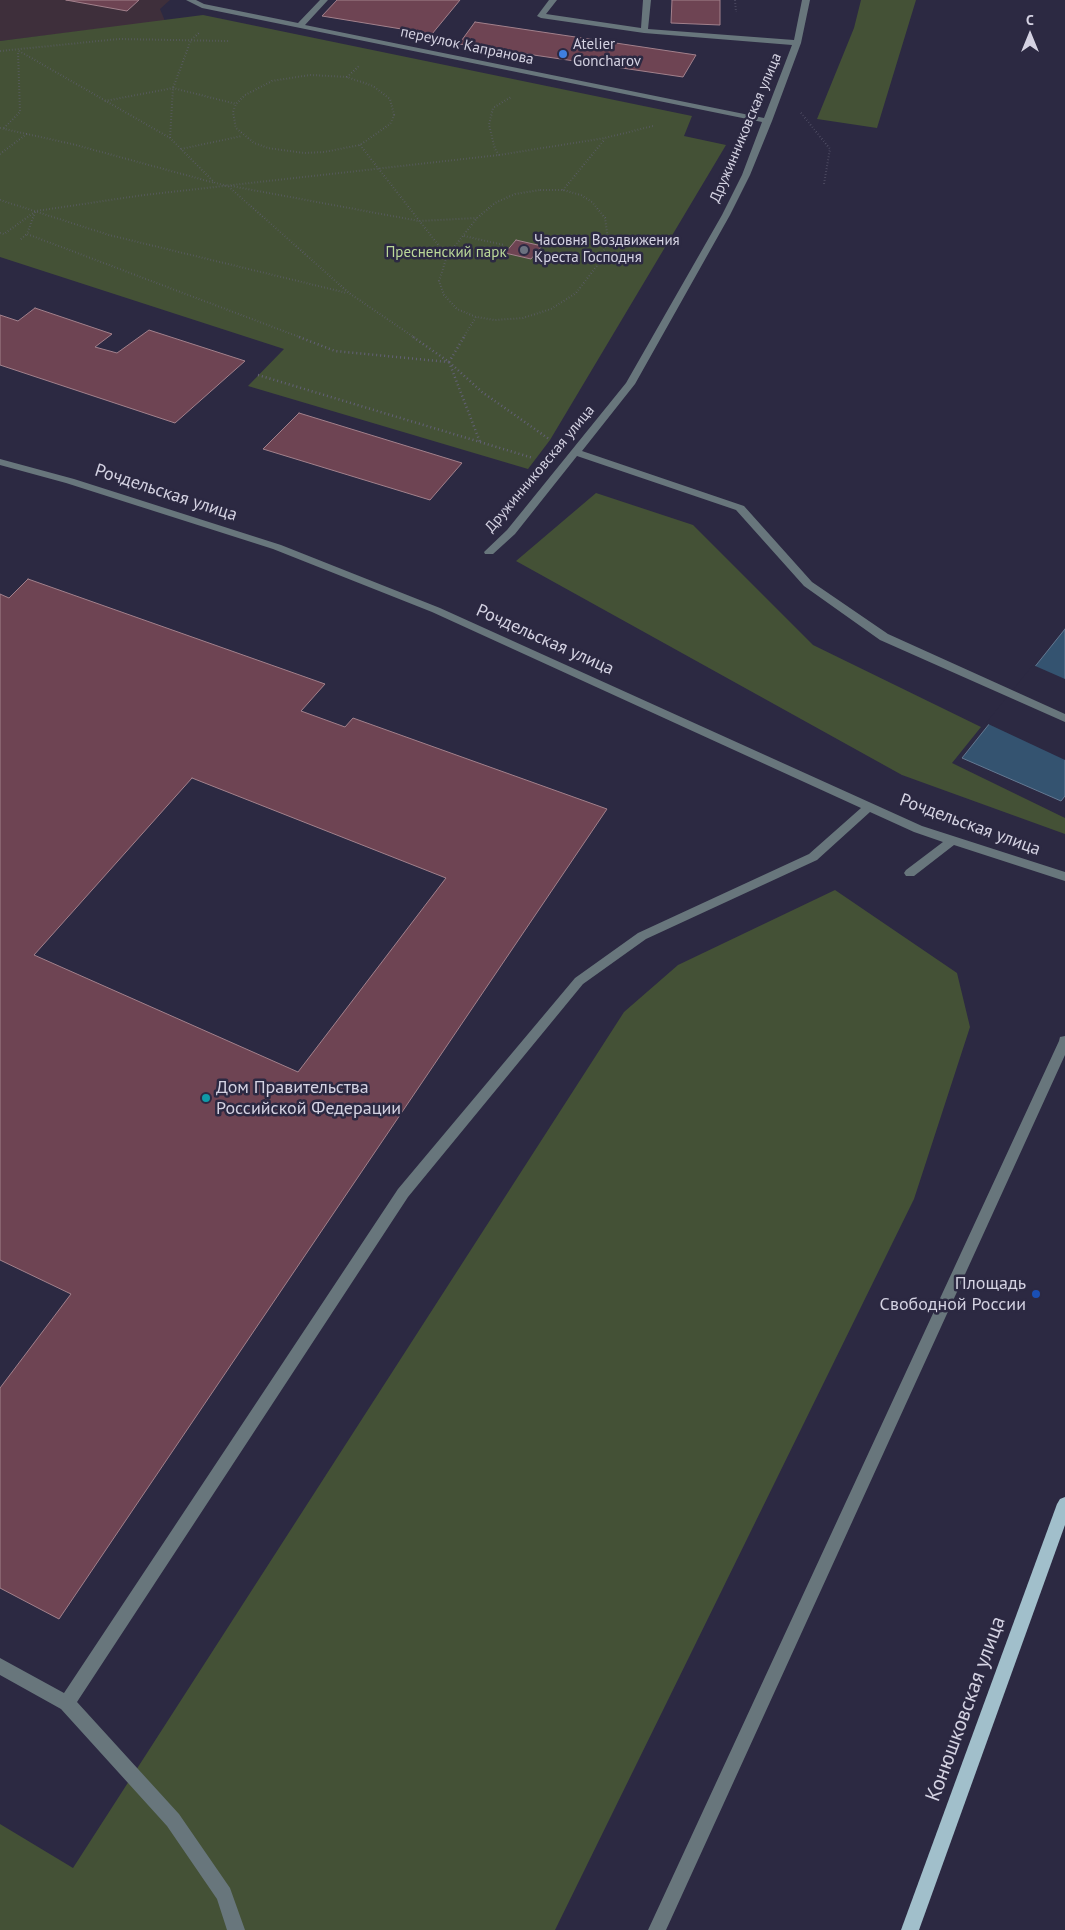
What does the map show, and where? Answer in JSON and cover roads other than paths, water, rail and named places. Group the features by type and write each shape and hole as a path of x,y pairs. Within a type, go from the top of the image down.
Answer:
{"main road":[{"name":"Конюшковская улица","path":"910,1930 1065,1504"}],"street":[{"name":"переулок Капранова","path":"190,0 202,6 768,121"},
{"path":"300,26 324,0"},
{"path":"553,0 542,16 644,31 797,43"},
{"path":"644,31 647,0"},
{"name":"Дружинниковская улица","path":"489,552 511,532 630,384 726,215 746,175 797,43 806,0"},
{"path":"576,452 740,508 808,584 884,637 1065,718"},
{"name":"Рочдельская улица","path":"0,462 70,481 249,538 321,564 436,610 918,829 1065,877"},
{"path":"67,1703 403,1193 579,981 642,936 813,857 870,806"},
{"path":"910,873 953,840"},
{"path":"657,1930 1065,1042"},
{"path":"0,1666 67,1703 174,1820 224,1894 236,1930"}],"water":[{"path":"1065,629 1065,796 1061,801 962,758"}],"place":[{"name":"Atelier Goncharov","path":"563,54"},
{"name":"Часовня Воздвижения Креста Господня","path":"524,250"},
{"name":"Дом Правительства Российской Федерации","path":"206,1098"},
{"name":"Площадь Свободной России","path":"1036,1294"}],"park label":[{"name":"Пресненский парк","path":"446,253"}]}
